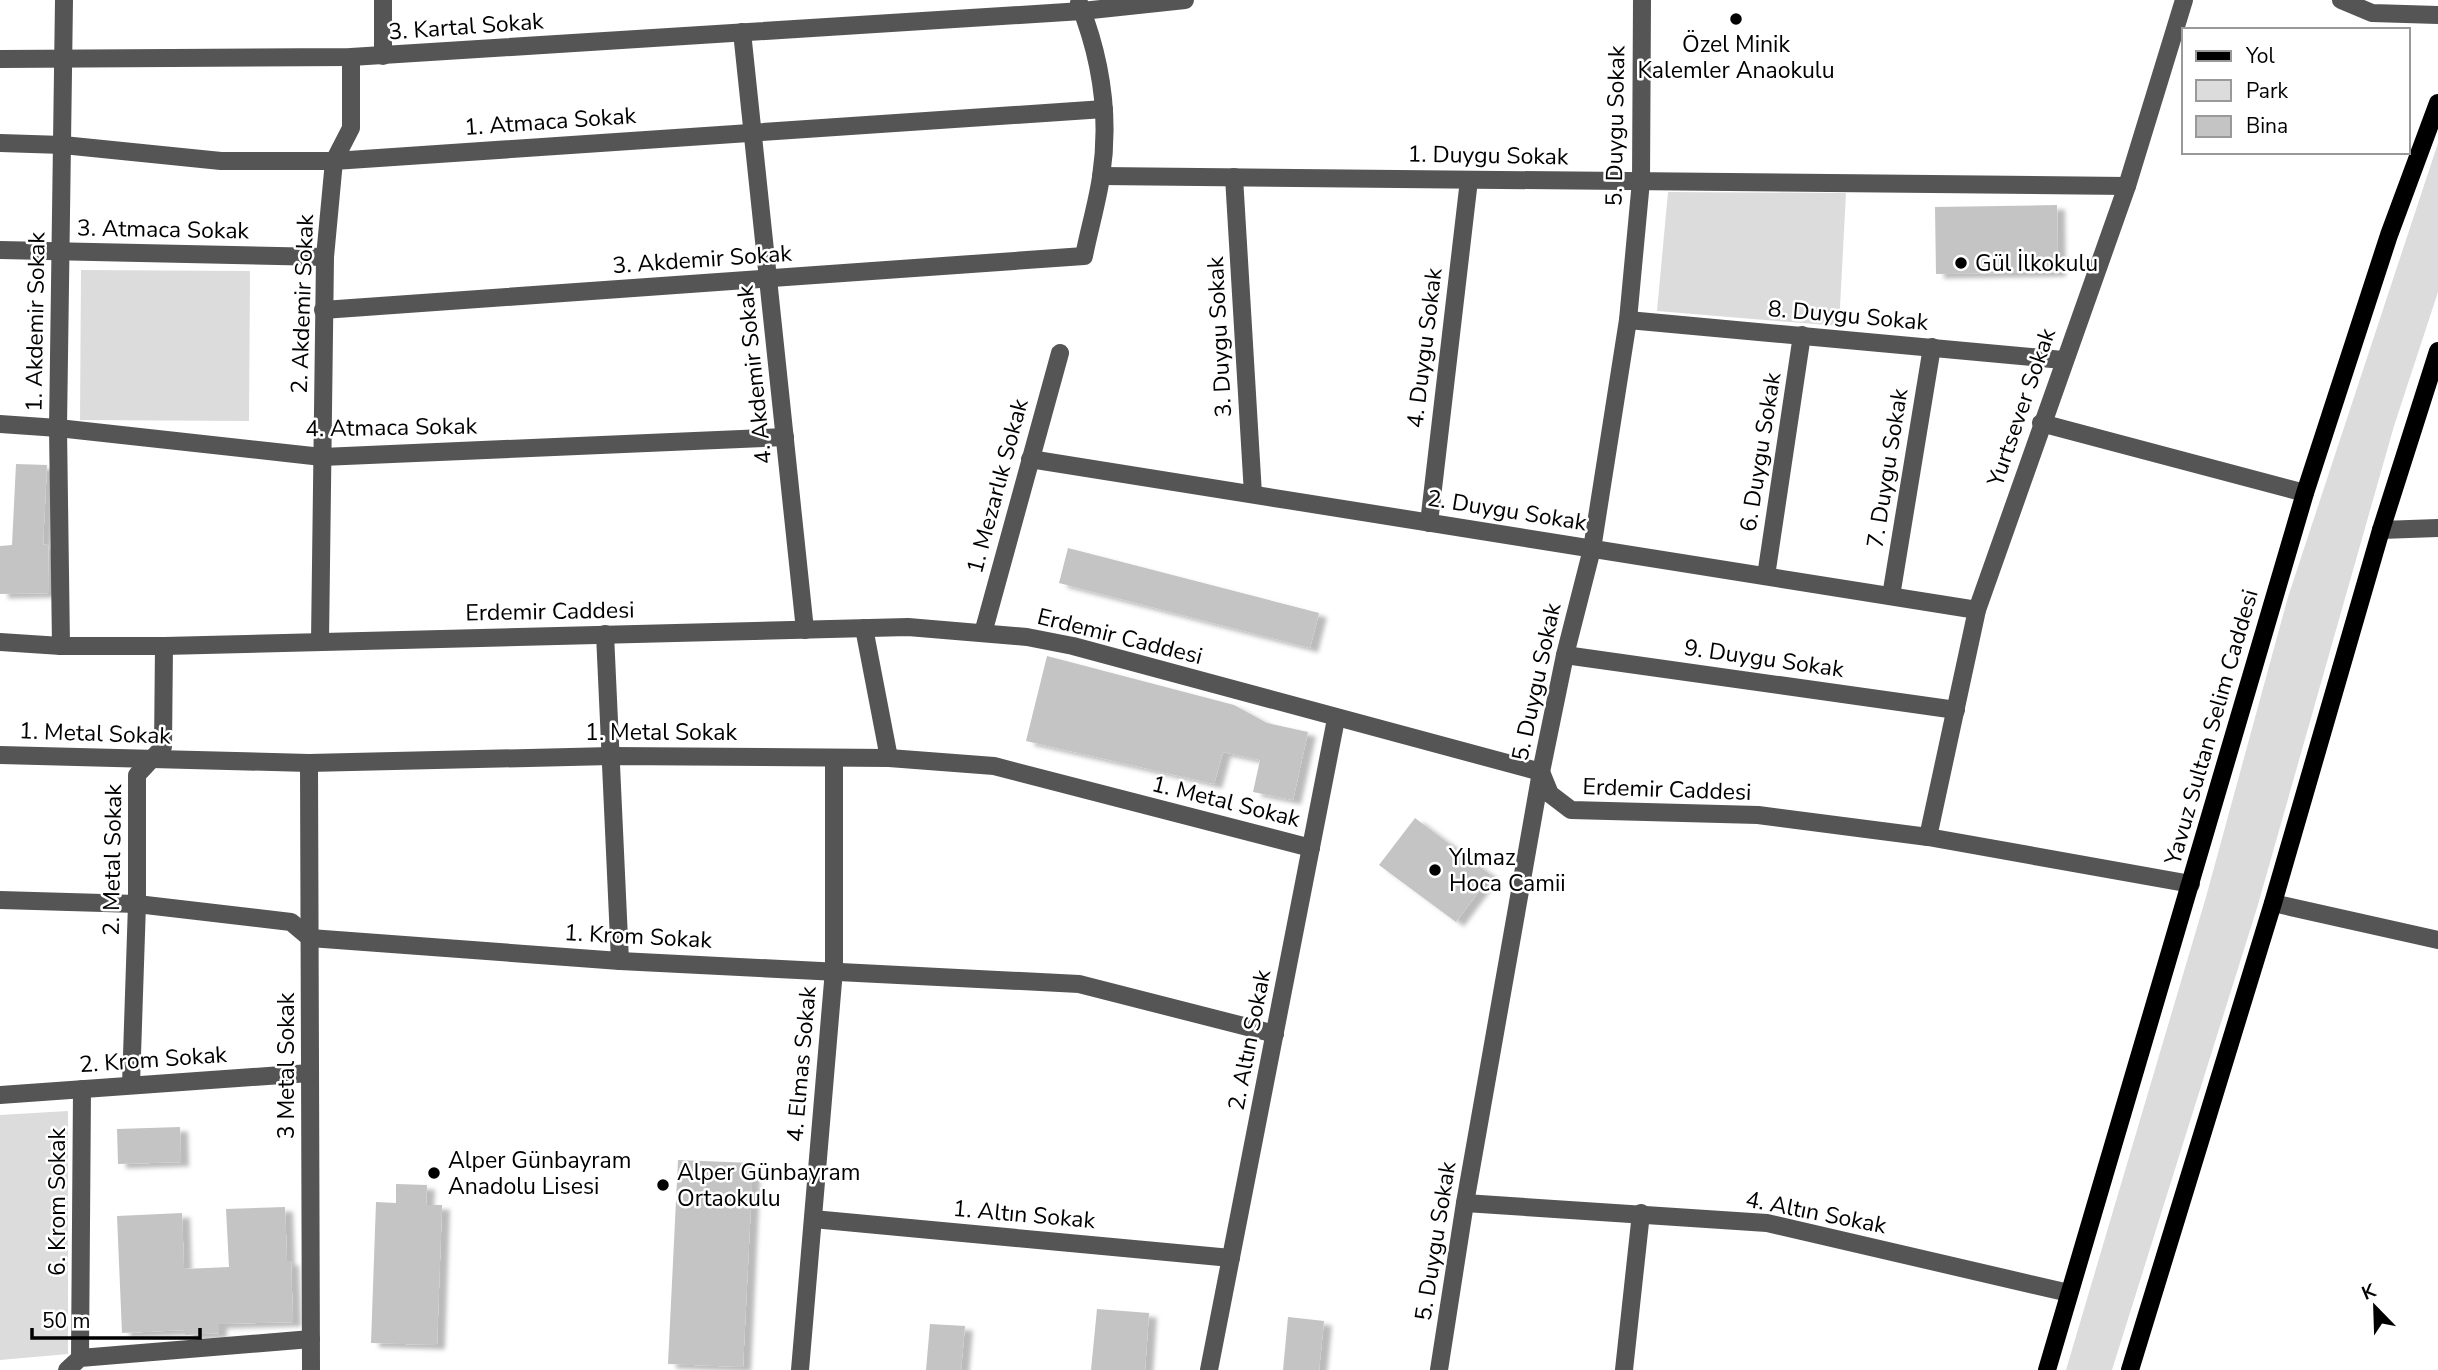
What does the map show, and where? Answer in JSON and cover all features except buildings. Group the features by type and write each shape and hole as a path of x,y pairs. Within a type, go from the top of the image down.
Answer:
{"main road":[{"name":"Yavuz Sultan Selim Caddesi","path":"2047,1370 2305,493 2389,235 2438,103"},
{"path":"2130,1370 2273,903 2381,530 2438,351"}],"street":[{"name":"1. Akdemir Sokak","path":"61,646 58,428 64,0"},
{"path":"383,0 383,56"},
{"name":"3. Kartal Sokak","path":"0,59 383,56 1185,0"},
{"name":"5. Duygu Sokak","path":"1439,1370 1465,1203 1541,772 1565,655 1592,549 1628,320 1641,181 1642,0"},
{"name":"Yurtsever Sokak","path":"1928,837 1977,610 2063,359 2127,186 2184,0"},
{"path":"2341,0 2372,13 2438,15"},
{"path":"1080,6 1098,63 1104,108 1101,176"},
{"name":"4. Akdemir Sokak","path":"742,32 805,630"},
{"name":"2. Akdemir Sokak","path":"320,641 325,257 334,161 351,128 351,57"},
{"name":"1. Atmaca Sokak","path":"0,143 63,145 221,161 334,161 1104,108"},
{"name":"1. Duygu Sokak","path":"1101,176 2127,186"},
{"name":"3. Akdemir Sokak","path":"323,310 1084,256 1101,176"},
{"name":"3. Duygu Sokak","path":"1234,177 1252,494"},
{"name":"4. Duygu Sokak","path":"1429,523 1468,180"},
{"name":"3. Atmaca Sokak","path":"0,250 325,257"},
{"name":"8. Duygu Sokak","path":"1628,320 2063,359"},
{"name":"6. Duygu Sokak","path":"1766,576 1802,335"},
{"name":"7. Duygu Sokak","path":"1891,596 1932,348"},
{"name":"1. Mezarlık Sokak","path":"983,633 1060,353"},
{"path":"2041,423 2305,493"},
{"name":"4. Atmaca Sokak","path":"0,424 322,457 785,437"},
{"name":"2. Duygu Sokak","path":"1030,459 1977,610"},
{"path":"2381,530 2438,528"},
{"path":"864,628 889,758"},
{"name":"Erdemir Caddesi","path":"0,642 61,646 164,646 864,628 983,633 1073,646 1336,719 1541,772 1550,794 1571,810 1758,815 1928,837 2190,884"},
{"path":"605,634 620,961"},
{"name":"2. Metal Sokak","path":"131,1085 137,904 137,775 163,747 164,646"},
{"name":"9. Duygu Sokak","path":"1565,655 1956,710"},
{"name":"2. Altın Sokak","path":"1209,1370 1336,719"},
{"name":"1. Metal Sokak","path":"0,755 309,762 611,756 889,758 993,766 1311,848"},
{"name":"4. Elmas Sokak","path":"800,1370 834,970 834,758"},
{"name":"3 Metal Sokak","path":"309,762 311,1370"},
{"name":"1. Krom Sokak","path":"0,900 137,904 291,922 310,938 620,961 1079,984 1275,1034"},
{"path":"2273,903 2438,940"},
{"name":"2. Krom Sokak","path":"0,1095 310,1073"},
{"name":"6. Krom Sokak","path":"74,1364 82,1089"},
{"name":"4. Altın Sokak","path":"1465,1203 1767,1223 2069,1293"},
{"path":"1624,1370 1641,1213"},
{"name":"1. Altın Sokak","path":"813,1219 1231,1258"},
{"path":"74,1364 311,1339"}],"green space":[{"path":"2438,143 2438,292 2394,426 2257,908 2112,1370 2066,1370 2206,897 2288,597"},
{"path":"1668,192 1846,193 1839,326 1657,311"},
{"path":"81,270 250,271 249,421 80,420"},
{"path":"68,1111 68,1354 0,1360 0,1115"}],"place":[{"name":"Özel Minik Kalemler Anaokulu","path":"1736,19"},
{"name":"Gül İlkokulu","path":"1961,263"},
{"name":"Yılmaz Hoca Camii","path":"1435,870"},
{"name":"Alper Günbayram Anadolu Lisesi","path":"434,1173"},
{"name":"Alper Günbayram Ortaokulu","path":"663,1185"}]}
